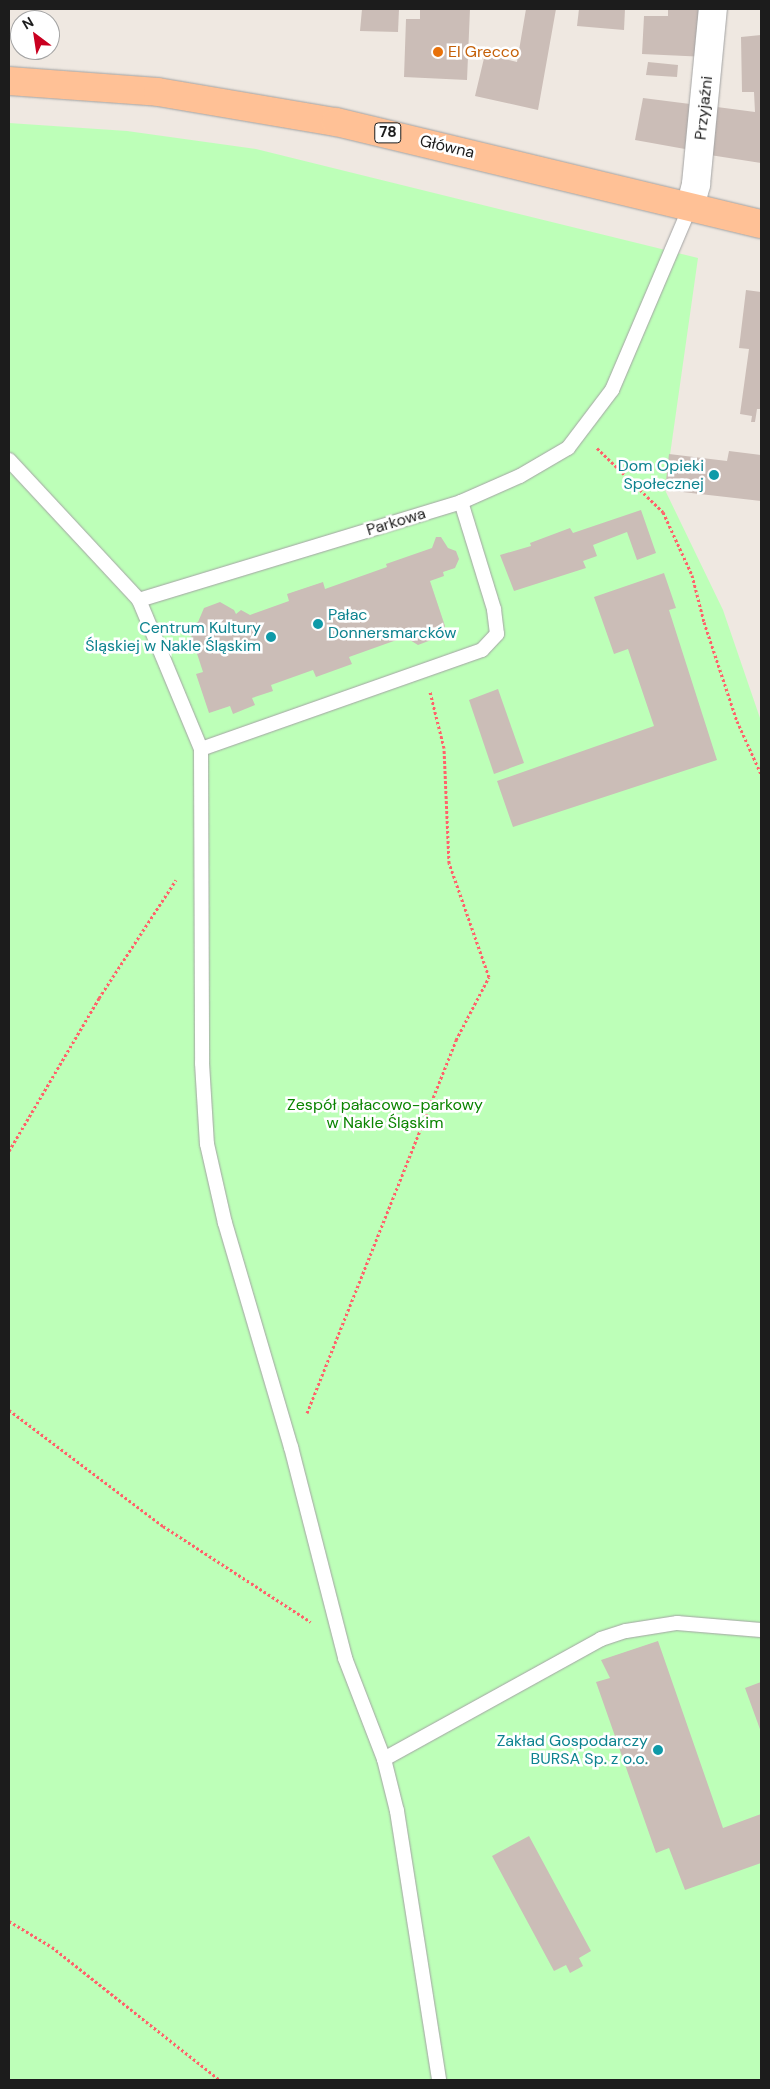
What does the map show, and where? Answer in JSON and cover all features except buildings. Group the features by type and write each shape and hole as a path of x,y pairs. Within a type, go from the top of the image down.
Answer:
{"main road":[{"name":"Główna","path":"9,81 158,92 336,122 509,161 761,224"}],"street":[{"name":"Przyjaźni","path":"690,207 696,184 713,9"}],"lane":[{"name":"Parkowa","path":"139,600 461,502 546,462 568,448 581,434 612,390 690,207"},
{"path":"9,460 139,600 201,750 202,1063 207,1144 225,1223 291,1447 340,1641 384,1759 396,1811 439,2080"},
{"path":"201,750 482,650 496,634 494,609 461,502"},
{"path":"384,1759 600,1638 626,1631 677,1622 761,1630"}],"path":[{"path":"581,434 619,468 662,512 692,575 704,622 737,721 761,774"},
{"path":"314,1400 456,1040 489,977 449,863 444,748 424,672"},
{"path":"9,1150 99,998 200,844"},
{"path":"9,1410 163,1526 340,1641"},
{"path":"9,1921 52,1947 220,2080"}],"green space":[{"name":"Zespół pałacowo-parkowy w Nakle Śląskim","path":"9,123 127,131 256,149 698,258 665,490 723,610 761,721 761,2080 9,2080"}],"place":[{"name":"El Grecco","path":"438,52"},
{"name":"Dom Opieki Społecznej","path":"714,475"},
{"name":"Pałac Donnersmarcków","path":"318,624"},
{"name":"Centrum Kultury Śląskiej w Nakle Śląskim","path":"271,637"},
{"name":"Zakład Gospodarczy BURSA Sp. z o.o.","path":"658,1750"}]}
